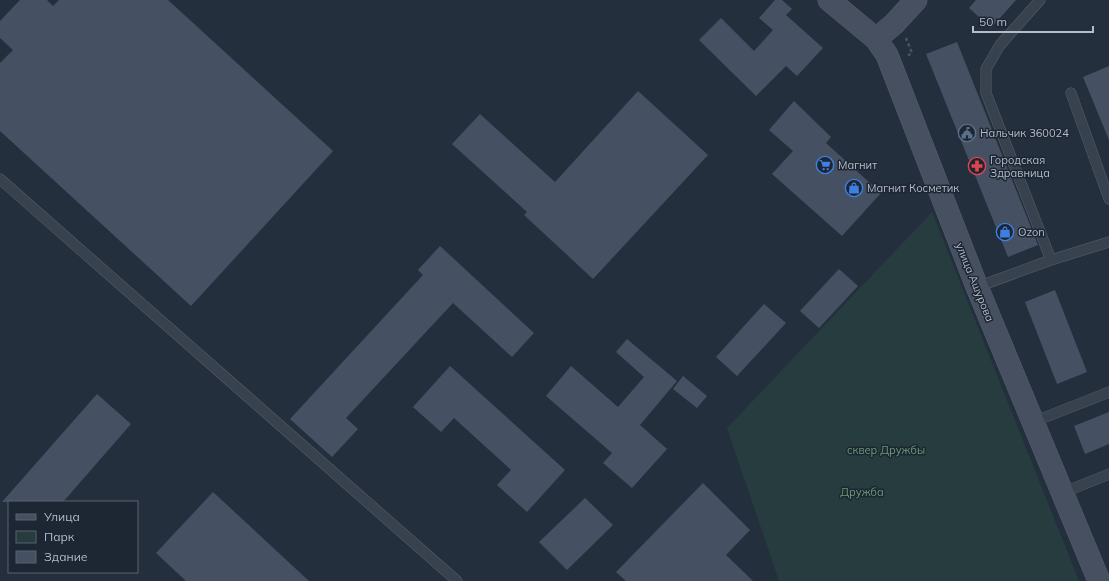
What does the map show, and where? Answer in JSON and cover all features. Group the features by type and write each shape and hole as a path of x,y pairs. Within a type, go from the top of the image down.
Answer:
{"street":[{"name":"улица Ашурова","path":"829,0 876,39 887,55 976,287 1099,581"},
{"path":"876,39 894,24 916,0"}],"lane":[{"path":"1040,0 1000,44 986,69 986,93 1051,260"},
{"path":"1071,93 1109,199"},
{"path":"0,179 457,581"},
{"path":"976,287 1051,260 1109,242"},
{"path":"1033,422 1109,392"},
{"path":"1062,493 1109,474"}],"path":[{"path":"901,59 912,53 905,36"}],"green space":[{"name":"сквер Дружбы","path":"932,212 1079,581 779,581 727,428"}],"building":[{"path":"20,0 47,0 53,6 59,0 168,0 333,151 191,306 0,131 0,63 13,50 0,38 0,21"},
{"path":"775,0 782,0 792,9 786,15 823,48 797,76 786,66 756,96 699,40 721,18 754,51 773,30 759,18"},
{"path":"976,0 1016,0 991,28 969,8"},
{"path":"957,42 1038,245 1008,257 926,54"},
{"path":"1109,66 1109,140 1083,77"},
{"path":"638,91 708,155 593,279 524,215 527,212 452,144 480,114 555,182"},
{"path":"794,101 831,137 826,143 881,193 842,236 772,174 793,151 769,130"},
{"path":"440,246 534,333 512,357 453,303 346,418 358,429 332,457 290,419 423,275 418,270"},
{"path":"839,269 858,286 819,328 800,311"},
{"path":"1055,290 1087,372 1057,384 1025,302"},
{"path":"764,304 786,323 737,376 716,357"},
{"path":"627,339 677,381 640,425 667,449 632,488 603,463 612,453 546,396 571,366 618,407 644,377 616,352"},
{"path":"450,366 565,470 527,512 497,485 511,470 454,418 441,432 413,407"},
{"path":"683,376 707,396 697,408 673,389"},
{"path":"97,394 131,424 64,501 2,502"},
{"path":"1109,412 1109,444 1085,454 1074,426"},
{"path":"703,483 750,530 726,555 753,581 626,581 616,572"},
{"path":"213,492 309,581 186,581 156,553"},
{"path":"585,498 613,525 567,570 539,542"}],"place":[{"name":"Нальчик 360024","path":"967,133"},
{"name":"Магнит","path":"825,165"},
{"name":"Городская Здравница","path":"977,166"},
{"name":"Магнит Косметик","path":"854,188"},
{"name":"Ozon","path":"1005,232"}],"park label":[{"name":"Дружба","path":"862,492"}]}
